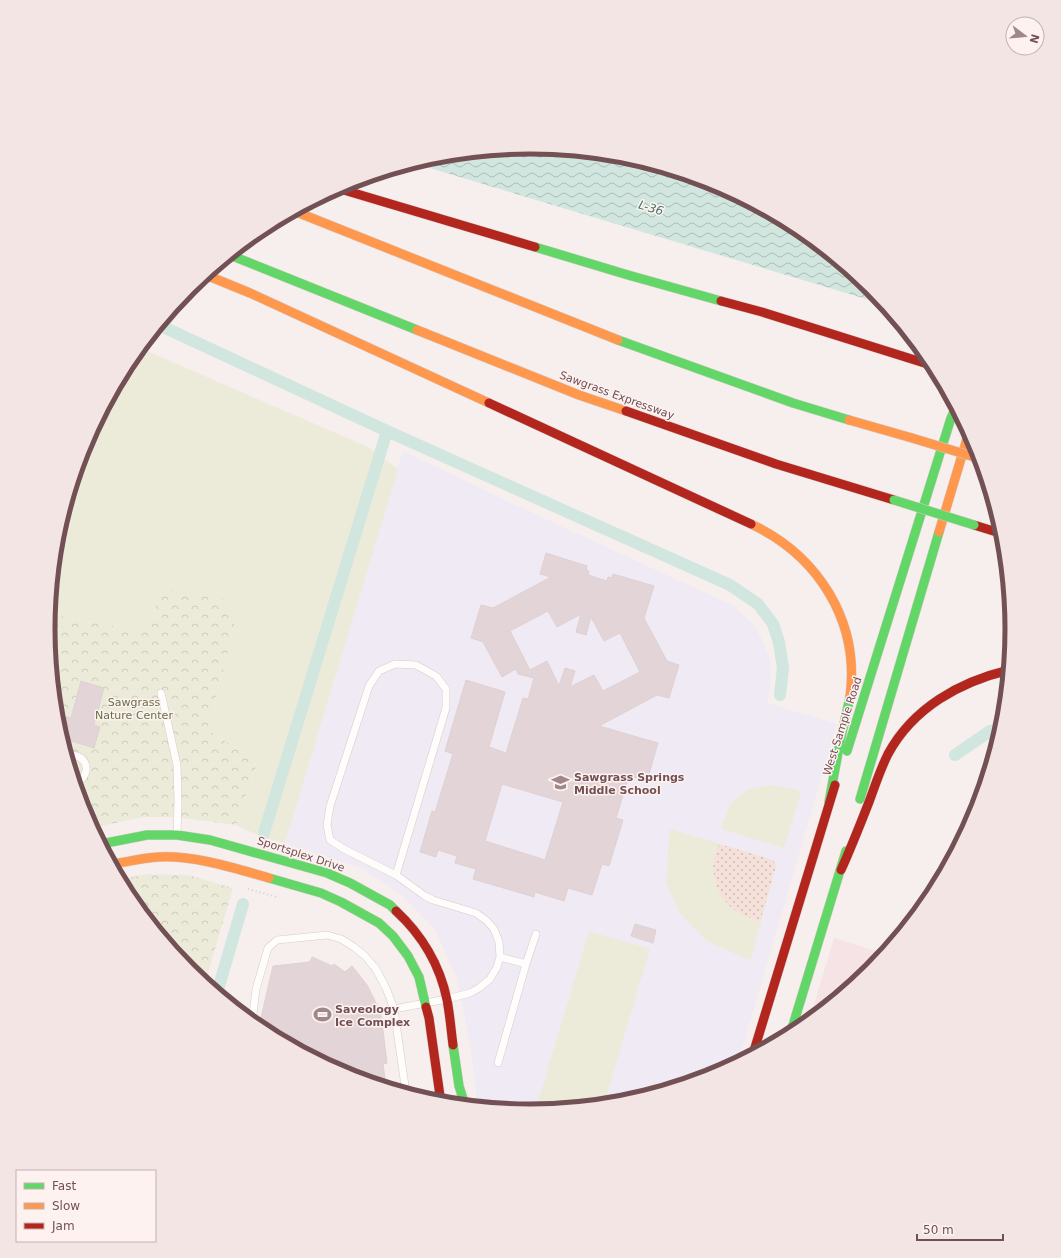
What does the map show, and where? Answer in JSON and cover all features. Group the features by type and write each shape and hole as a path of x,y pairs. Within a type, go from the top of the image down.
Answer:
{"main road":[{"path":"347,191 628,275 762,312 925,363"},
{"path":"300,213 607,336 793,403 974,457"},
{"name":"Sawgrass Expressway","path":"235,257 579,395 776,464 996,532"},
{"path":"212,277 752,525 794,550 813,570 833,599 846,632 851,657 852,670 850,697 829,802"},
{"name":"West Sample Road","path":"756,1047 829,802 849,747 954,412"},
{"path":"793,1025 841,870 860,800 967,441"},
{"path":"841,870 885,759 898,737 927,708 960,686 985,676 1004,671"},
{"name":"Sportsplex Drive","path":"106,843 147,835 183,845 220,864 321,893 341,902 384,914 409,923 424,943 437,969 447,999 459,1086 463,1099"},
{"name":"Sportsplex Drive","path":"117,863 158,857 183,845 222,842 327,874 350,883 384,914 393,936 408,956 419,978 430,1018 440,1095"}],"lane":[{"path":"394,1009 470,993 490,979 497,967 500,957 499,942 494,929 487,920 476,913 425,896 396,875 344,849 330,840 327,825 330,806 369,686 378,671 395,664 416,665 436,676 446,689 446,708 396,875"},
{"path":"161,692 177,765 178,801 183,845"},
{"path":"72,755 82,758 86,766 85,775 83,779 80,781"},
{"path":"498,1063 536,934"},
{"path":"253,1015 256,989 268,948 277,940 327,935 341,939 365,956 376,969 386,988 394,1009 405,1087"},
{"path":"500,957 526,964"}],"path":[{"path":"244,888 278,898"}],"shaded area":[{"name":"Sawgrass Springs Middle School","path":"403,451 511,503 734,606 752,623 763,641 770,661 771,684 767,703 837,724 740,1055 683,1079 654,1088 623,1095 562,1103 530,1104 478,1101 471,1049 457,978 435,930 399,893 361,868 285,843"},
{"path":"834,938 879,952 844,986 812,1012"}],"green space":[{"path":"146,350 368,447 398,469 285,843 261,837 236,825 256,767 253,753 234,747 208,730 235,623 167,589 141,631 55,615 59,567 64,536 80,476 104,419 119,391"},
{"name":"Sawgrass Nature Center","path":"166,589 226,600 235,623 208,730 234,747 253,753 256,767 236,825 175,817 143,817 98,827 80,782 64,722 56,660 55,615 141,631"},
{"path":"769,785 790,788 801,792 784,848 721,829 730,804 748,789"},
{"path":"670,829 773,860 776,866 751,960 707,941 679,912 666,882"},
{"path":"149,874 188,875 233,888 207,977 173,943 153,918 126,878"},
{"path":"589,931 650,949 606,1098 562,1103 537,1104"}],"sand":[{"path":"719,844 773,860 776,866 760,921 736,911 726,902 718,890 713,869"}],"water":[{"name":"L-36","path":"530,154 593,158 654,170 712,190 768,217 820,252 875,302 424,166 468,158"}],"building":[{"path":"546,553 587,566 586,570 589,571 588,575 607,581 608,577 612,578 613,574 654,586 644,618 667,661 679,665 669,698 657,695 599,726 658,743 647,781 629,776 616,818 623,820 609,866 602,864 592,895 568,888 564,901 535,892 534,897 473,879 476,869 455,863 457,856 438,850 436,857 420,852 432,811 435,812 453,754 445,751 466,680 505,692 489,747 506,753 523,698 528,699 534,678 518,674 516,669 502,677 483,642 471,638 481,605 493,608 551,577 540,574","holes":["548,611 557,627 581,614 576,632 586,635 591,617 604,641 620,633 640,672 603,691 594,675 570,687 575,671 565,668 559,686 547,661 530,670 510,631","502,784 563,802 545,860 485,841"]},
{"path":"81,681 104,688 94,725 100,727 94,748 68,740 63,716 71,718"},
{"path":"635,924 656,930 653,943 631,936"},
{"name":"Saveology Ice Complex","path":"312,957 332,966 334,964 345,972 352,966 367,985 378,1007 380,1006 387,1063 383,1064 385,1081 349,1068 320,1055 293,1041 260,1020 273,966 310,962"}],"waterway":[{"path":"163,327 387,431 730,585 758,604 773,624 779,642 783,668 780,695"},
{"path":"264,833 387,431"},
{"path":"955,755 990,731 995,730"},
{"path":"219,987 243,904"}],"traffic: fast":[{"path":"535,247 721,301"},
{"path":"235,257 417,330"},
{"path":"618,340 793,403 849,420"},
{"path":"847,751 954,412"},
{"path":"894,500 974,525"},
{"path":"860,799 939,532"},
{"path":"829,802 850,697"},
{"path":"106,843 147,835 177,835 210,840 327,873 350,883 390,905 396,911"},
{"path":"793,1025 846,851"},
{"path":"269,878 321,893 379,923 393,936 408,956 419,977 426,1007"},
{"path":"453,1045 459,1086 463,1099"}],"traffic: slow":[{"path":"300,213 618,340"},
{"path":"211,277 250,293 489,403"},
{"path":"417,330 579,395 626,411"},
{"path":"849,420 912,438"},
{"path":"912,438 974,457"},
{"path":"939,532 967,440"},
{"path":"751,524 775,538 797,554 815,573 830,594 841,618 848,643 851,669 850,697"},
{"path":"117,863 158,857 186,858 214,863 269,878"}],"traffic: jam":[{"path":"347,191 535,247"},
{"path":"721,301 762,312 925,363"},
{"path":"489,403 751,524"},
{"path":"626,411 776,464 894,500"},
{"path":"974,525 996,532"},
{"path":"841,870 885,760 898,738 910,723 924,710 955,690 990,675 1004,671"},
{"path":"755,1048 835,785"},
{"path":"396,911 414,930 421,940 440,975 447,1000 453,1045"},
{"path":"426,1007 429,1018 440,1095"}],"place":[{"name":"Sawgrass Springs Middle School","path":"561,783"},
{"name":"Saveology Ice Complex","path":"322,1015"}]}
